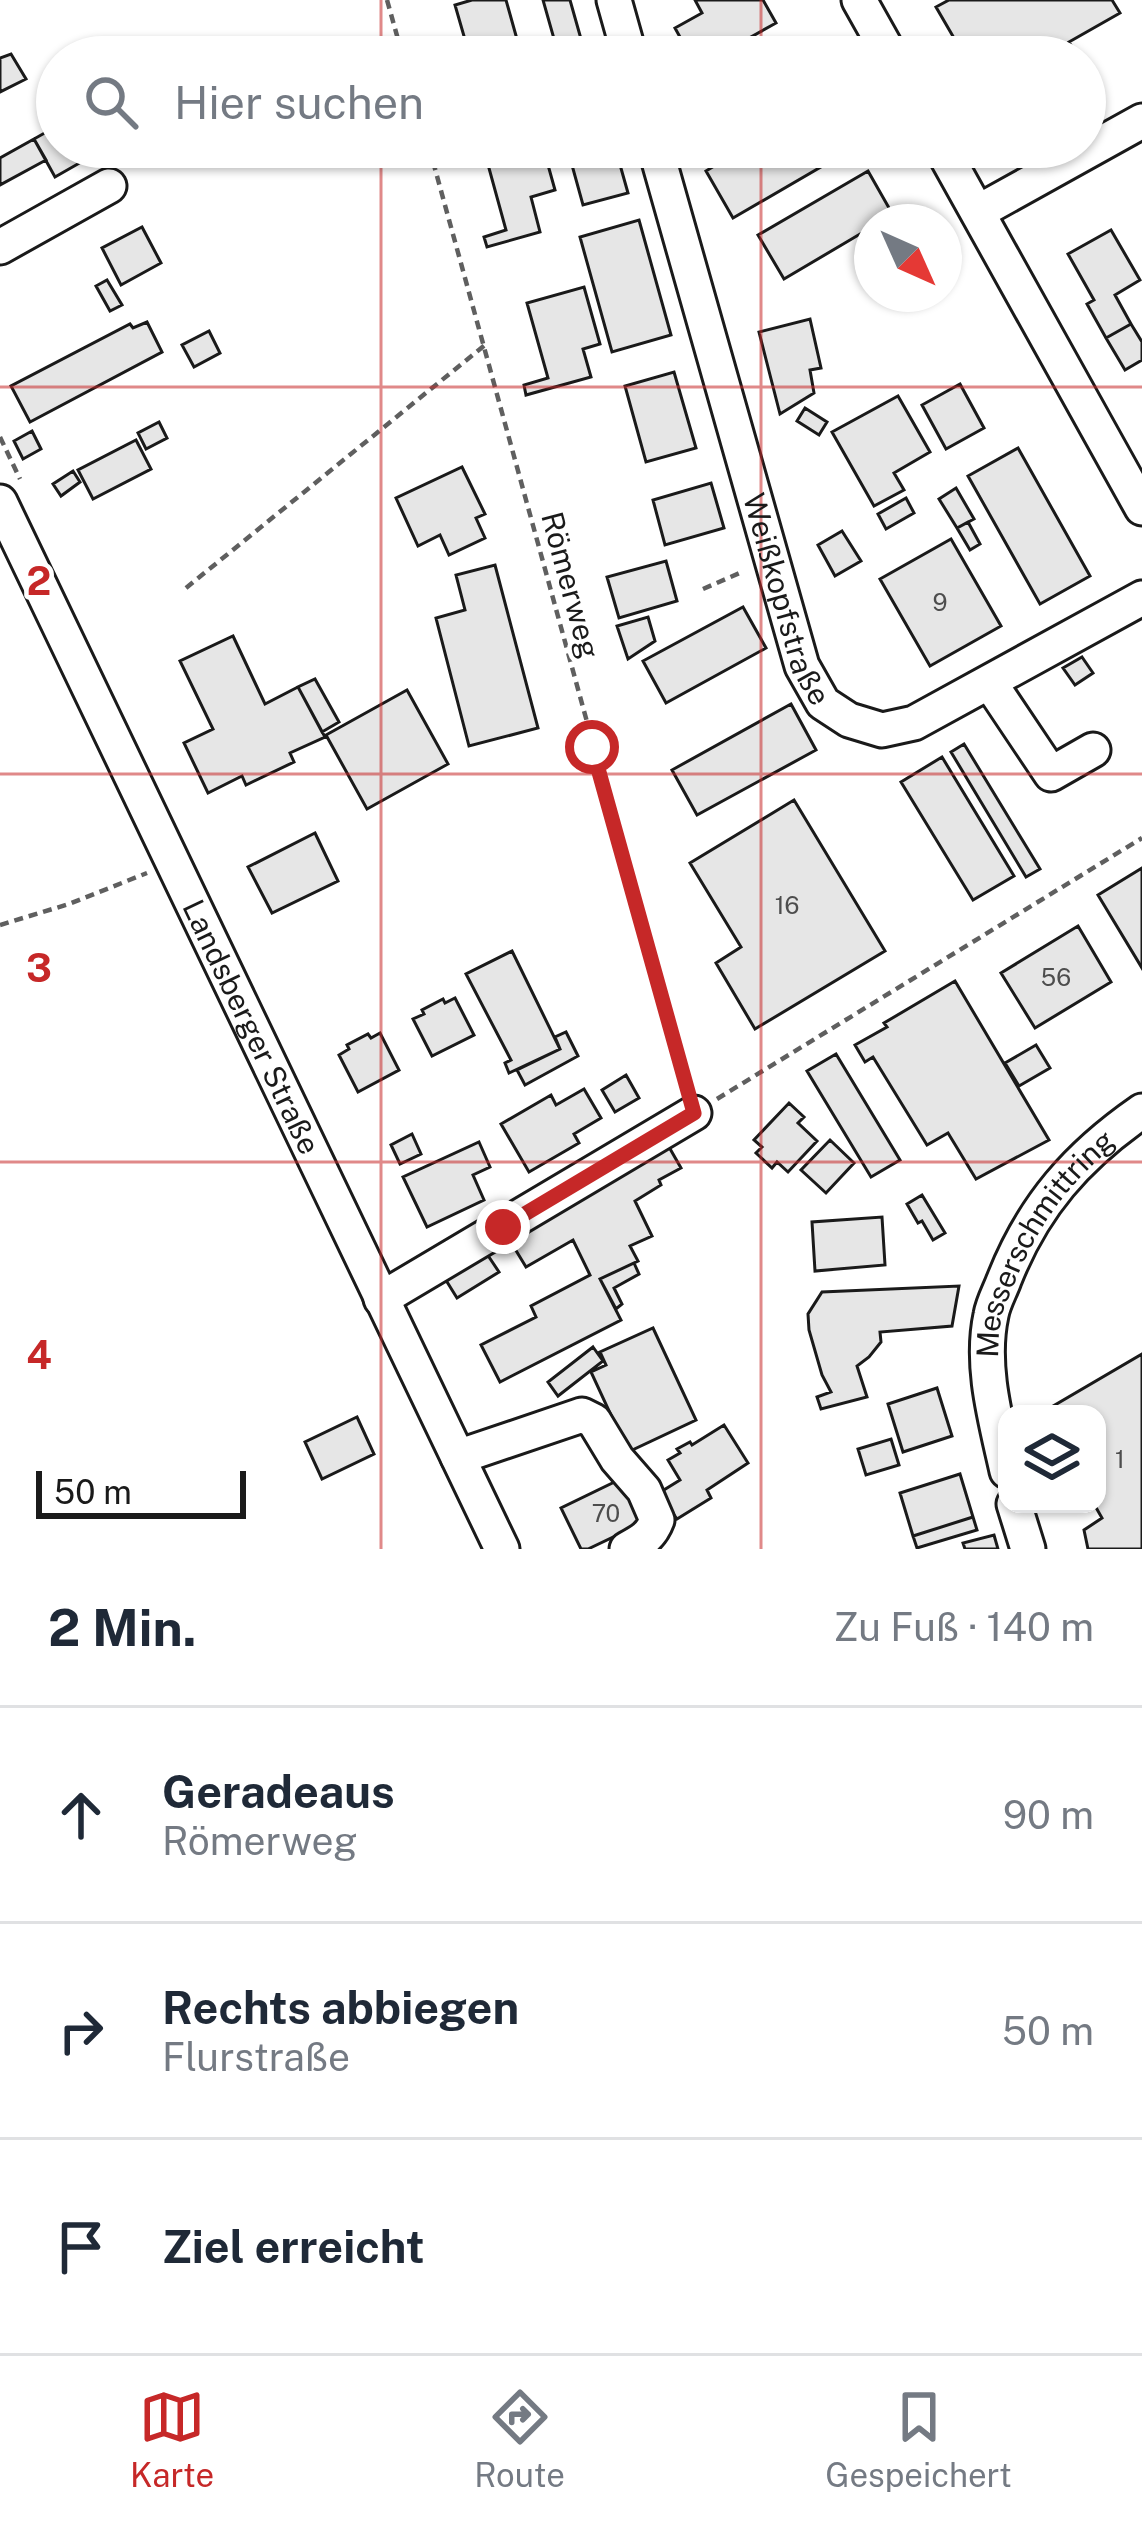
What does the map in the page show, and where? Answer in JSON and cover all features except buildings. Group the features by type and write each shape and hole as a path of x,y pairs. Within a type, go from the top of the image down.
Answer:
{"street":[{"path":"614,0 623,36"},
{"path":"859,0 879,36"},
{"path":"1106,141 1142,121"},
{"name":"Weißkopfstraße","path":"661,168 802,666 823,703 849,721 882,730 914,723 1142,598"},
{"path":"953,168 1142,508"},
{"path":"978,212 1057,168"},
{"path":"0,247 109,186"},
{"name":"Landsberger Straße","path":"0,502 502,1549"},
{"path":"990,682 1051,773 1093,750"},
{"name":"Messerschmittring","path":"998,1432 988,1388 991,1315 1014,1256 1047,1200 1093,1147 1142,1111"},
{"path":"382,1299 694,1113"},
{"path":"458,1457 588,1416 616,1459 644,1490 657,1520 644,1540 627,1549"},
{"path":"1017,1513 1028,1549"}],"path":[{"path":"387,0 397,36"},
{"name":"Römerweg","path":"435,168 694,1113"},
{"path":"186,588 485,345"},
{"path":"703,589 772,559"},
{"path":"694,1113 1142,838"},
{"path":"0,925 69,904 172,859"}],"route":[{"path":"503,1227 694,1113 592,747"}]}
